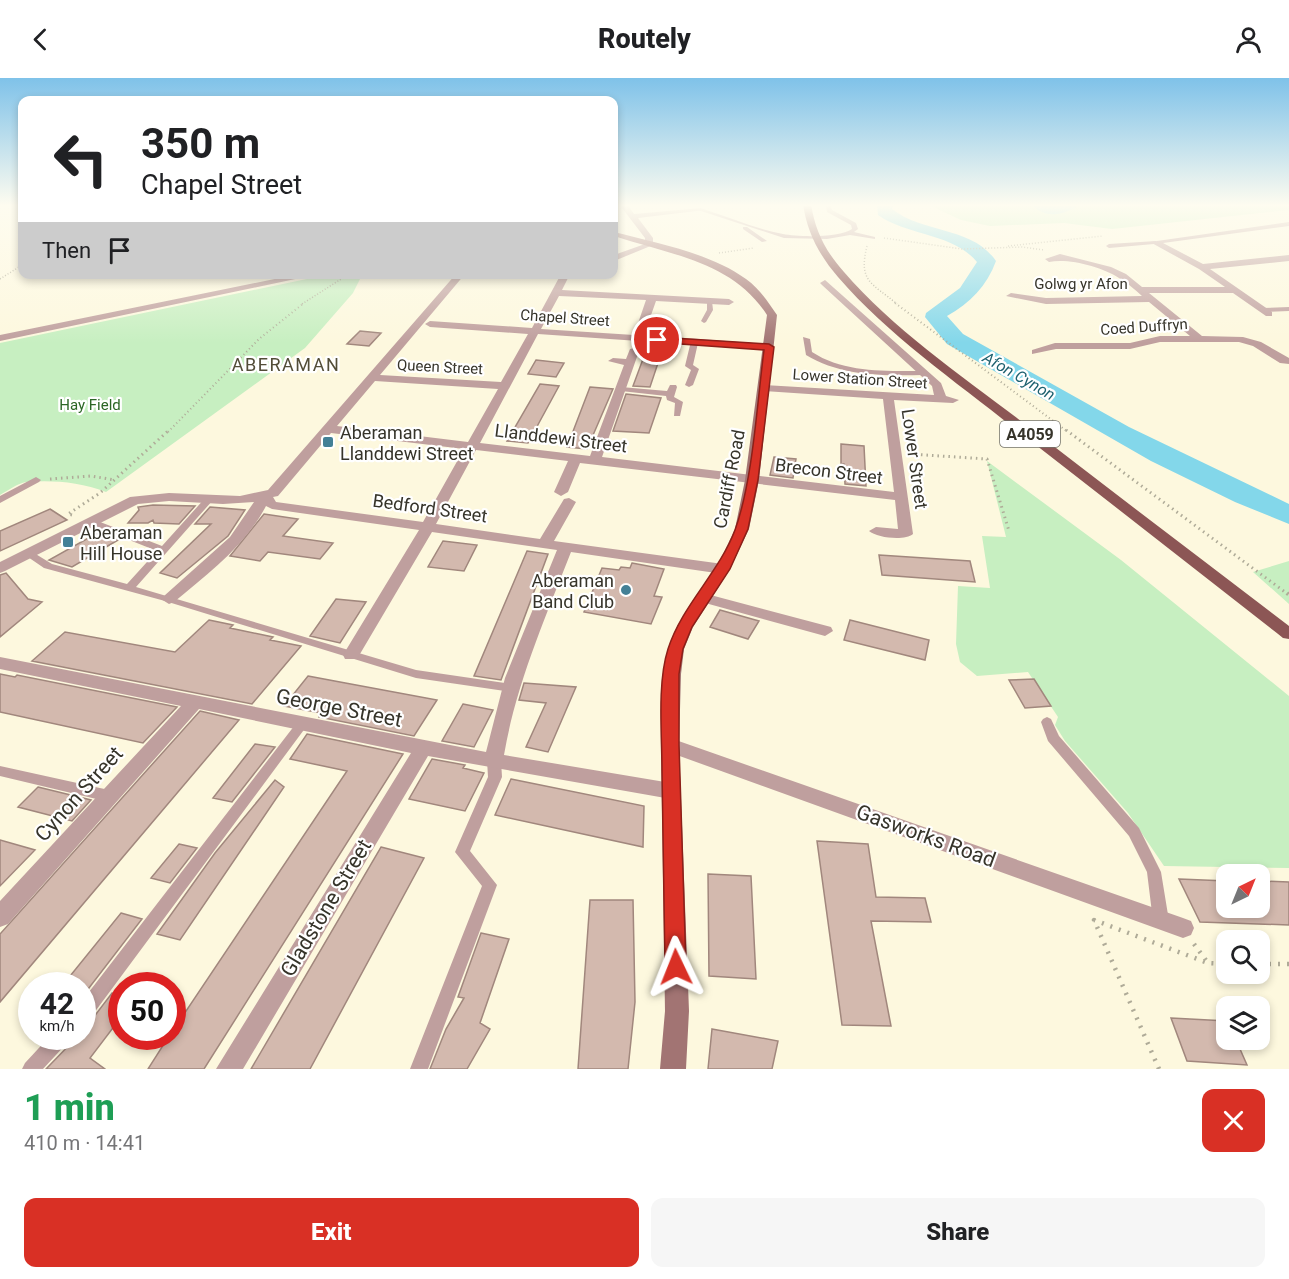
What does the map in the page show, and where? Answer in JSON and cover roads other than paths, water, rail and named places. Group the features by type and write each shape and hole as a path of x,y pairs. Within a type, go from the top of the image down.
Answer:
{"main road":[{"name":"Cardiff Road","path":"666,250 723,270 748,284 765,301 772,315 752,480 742,529 723,569 685,627 676,649 672,674 670,745 677,1011 673,1069"},
{"name":"A4059","path":"822,250 841,275 885,318 960,380 1289,634"}],"street":[{"path":"618,257 635,250"},
{"path":"1170,250 1202,267 1265,312"},
{"path":"1049,260 1060,257 1108,269 1142,290 1200,339"},
{"path":"1202,267 1289,258"},
{"path":"0,338 290,279"},
{"path":"169,599 221,554 257,513 264,496 279,488 457,279"},
{"path":"351,655 427,528 564,279"},
{"path":"825,283 923,373"},
{"path":"1142,290 1234,290"},
{"path":"557,293 729,302"},
{"name":"Golwg yr Afon","path":"1011,296 1046,301 1151,299"},
{"path":"638,338 652,298"},
{"name":"Chapel Street","path":"430,324 769,347"},
{"name":"Coed Duffryn","path":"1036,352 1055,346 1130,346 1160,339 1239,339 1257,344 1287,361"},
{"path":"595,460 632,356 613,361"},
{"name":"Lower Station Street","path":"764,388 947,400 937,386 923,373"},
{"name":"Queen Street","path":"372,378 506,386"},
{"name":"Lower Street","path":"876,531 906,534 888,395"},
{"name":"Llanddewi Street","path":"330,429 474,444 752,480"},
{"path":"545,543 565,497 576,458"},
{"name":"Brecon Street","path":"752,480 903,497"},
{"name":"Bedford Street","path":"92,522 135,500 151,496 210,498 264,496 272,505 723,569"},
{"path":"0,568 92,522"},
{"path":"494,760 498,729 511,688 566,546"},
{"path":"703,598 825,631"},
{"name":"George Street","path":"0,663 423,748 671,790"},
{"name":"Cynon Street","path":"0,917 194,703"},
{"name":"Gasworks Road","path":"670,745 1183,928"},
{"name":"Gladstone Street","path":"229,1069 423,748"}],"lane":[{"path":"704,321 710,310 710,301"},
{"path":"1265,312 1289,309"},
{"path":"806,339 808,353 825,363 847,368 923,373"},
{"path":"689,385 695,369 689,366 694,343"},
{"path":"621,389 671,391 670,398 679,402 677,414"},
{"path":"0,500 36,480"},
{"path":"128,589 210,498"},
{"path":"92,522 164,550"},
{"path":"30,555 48,566 169,599 416,674 511,688"},
{"path":"1047,722 1053,738 1134,832 1154,872 1161,921"},
{"path":"96,996 302,724"},
{"path":"418,1069 490,885 462,852 495,777 494,760"},
{"path":"0,771 109,796"},
{"path":"31,1069 49,1050"}],"waterway":[{"name":"Afon Cynon","path":"977,250 987,261 979,278 968,292 937,313 936,317 955,339 1161,455 1289,515"}],"place":[{"name":"Aberaman Llanddewi Street","path":"328,442"},
{"name":"Aberaman Hill House","path":"68,542"},
{"name":"Aberaman Band Club","path":"626,590"}],"district":[{"name":"ABERAMAN","path":"286,364"}],"park label":[{"name":"Hay Field","path":"90,405"}]}
